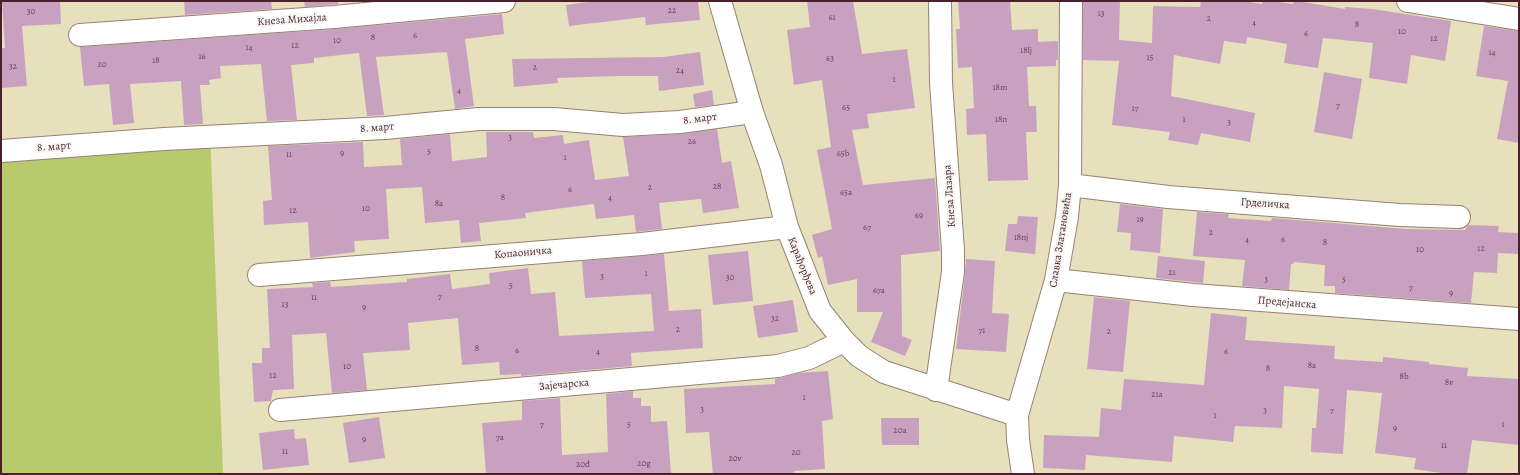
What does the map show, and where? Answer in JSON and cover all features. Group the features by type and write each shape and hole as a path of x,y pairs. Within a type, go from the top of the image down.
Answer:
{"street":[{"name":"Кнеза Михајла","path":"80,35 334,17 504,1"},
{"name":"Карађорђева","path":"720,1 752,112 771,165 787,227 820,311 844,341 859,356 884,372 1017,415"},
{"name":"Кнеза Лазара","path":"936,390 952,272 953,250 941,82 940,1"},
{"name":"Славка Златановића","path":"1023,474 1018,440 1017,415 1056,280 1067,217 1070,185 1071,1"},
{"path":"1408,1 1519,19"},
{"name":"8. март","path":"1,151 164,139 385,128 479,120 554,119 623,125 680,122 752,112"},
{"name":"Грделичка","path":"1070,185 1168,197 1460,217"},
{"name":"Копаоничка","path":"259,275 642,244 787,227"},
{"name":"Предејанска","path":"1056,280 1201,296 1519,319"},
{"name":"Зајечарска","path":"280,410 778,366 809,358 844,341"}],"green space":[{"path":"210,129 223,474 1,474 1,140"}],"building":[{"path":"2,1 60,1 61,24 22,26 27,86 1,88 1,48 5,48"},
{"path":"184,1 271,1 272,9 185,15"},
{"path":"304,1 338,1 338,4 305,7"},
{"path":"596,1 698,1 700,20 646,25 645,17 569,26 566,5"},
{"path":"807,1 853,1 862,54 907,49 915,108 867,114 869,128 852,130 863,185 935,178 940,251 901,255 902,336 912,340 905,356 871,342 883,312 857,312 857,279 828,285 822,256 818,258 812,235 832,229 817,150 831,147 822,80 794,85 787,30 810,27"},
{"path":"958,1 1010,1 1012,30 1038,29 1038,42 1058,41 1058,60 1056,60 1056,66 1027,67 1029,106 1036,106 1037,132 1026,132 1028,180 988,181 986,134 967,135 966,109 974,108 972,67 958,68 956,29 960,29"},
{"path":"1083,1 1120,1 1119,40 1152,43 1153,6 1200,7 1201,1 1243,1 1262,4 1263,1 1272,1 1293,4 1294,1 1297,1 1345,9 1345,7 1372,9 1451,21 1445,61 1411,55 1407,84 1369,78 1373,43 1323,38 1318,68 1284,63 1287,44 1247,37 1246,44 1224,41 1220,64 1174,55 1171,96 1255,113 1250,142 1201,133 1198,145 1168,140 1170,132 1112,125 1119,61 1083,60"},
{"path":"502,14 504,34 465,39 474,106 455,109 447,52 376,57 384,115 367,116 359,53 314,58 314,63 291,65 297,120 267,121 261,64 220,66 221,78 209,80 210,85 200,85 203,124 184,125 181,81 130,84 134,123 113,125 109,84 84,86 80,47 335,29"},
{"path":"1484,26 1519,31 1519,143 1497,139 1508,81 1476,76"},
{"path":"700,52 704,85 659,91 658,76 618,76 557,78 558,83 514,87 512,59 663,57"},
{"path":"1324,72 1362,79 1352,139 1314,132"},
{"path":"712,90 714,105 695,107 693,94"},
{"path":"717,129 722,163 731,161 739,208 703,213 701,199 659,203 662,229 636,232 634,215 596,219 594,204 525,213 526,218 479,223 481,241 461,243 459,220 425,223 422,187 386,189 389,239 354,241 355,252 310,258 308,222 264,225 263,201 272,200 268,146 363,142 364,167 402,165 400,139 450,134 452,161 487,157 486,132 533,132 534,138 563,135 564,144 589,140 595,180 629,176 623,137 681,134"},
{"path":"1120,204 1163,209 1160,253 1130,250 1131,233 1117,232"},
{"path":"1197,212 1229,214 1228,218 1271,221 1272,218 1406,229 1465,230 1468,225 1499,226 1498,232 1519,233 1519,254 1498,253 1497,273 1474,272 1471,303 1335,293 1335,286 1324,286 1325,265 1294,262 1291,264 1289,290 1242,286 1245,260 1193,256"},
{"path":"1018,216 1038,217 1035,254 1005,251 1008,224 1017,224"},
{"path":"748,251 753,301 713,305 708,255"},
{"path":"664,254 669,311 701,309 703,348 631,353 632,366 521,376 521,374 500,375 499,362 462,365 458,318 408,323 410,350 363,353 367,390 332,393 326,333 292,335 294,389 273,390 271,401 254,402 252,363 262,363 262,348 270,348 267,289 313,287 312,283 330,282 331,287 407,282 407,279 450,274 452,289 490,284 489,273 528,268 531,294 555,292 559,336 654,331 651,294 585,298 582,261"},
{"path":"1158,256 1205,261 1203,283 1156,278"},
{"path":"966,259 995,261 992,313 1009,314 1006,352 956,349"},
{"path":"1094,297 1130,301 1123,372 1087,369"},
{"path":"793,300 798,332 758,338 753,306"},
{"path":"1211,313 1247,317 1245,340 1335,346 1334,359 1383,362 1383,357 1468,368 1467,376 1519,379 1519,445 1472,440 1467,474 1448,474 1414,469 1416,458 1375,453 1382,393 1347,390 1343,454 1311,452 1312,428 1316,428 1319,389 1284,386 1282,428 1235,426 1233,442 1174,436 1172,462 1086,455 1085,470 1043,468 1044,435 1099,437 1101,408 1121,410 1124,379 1204,385"},
{"path":"828,371 833,419 822,421 825,469 794,471 794,474 713,474 709,432 686,433 684,389 775,384 775,379 799,373"},
{"path":"633,391 633,398 641,398 641,406 651,406 651,422 667,421 671,474 486,474 482,423 522,420 522,401 560,398 562,455 608,452 606,394"},
{"path":"379,417 385,458 349,463 343,423"},
{"path":"881,418 919,418 919,445 882,445"},
{"path":"294,429 295,439 306,438 309,465 263,470 259,433"}]}
